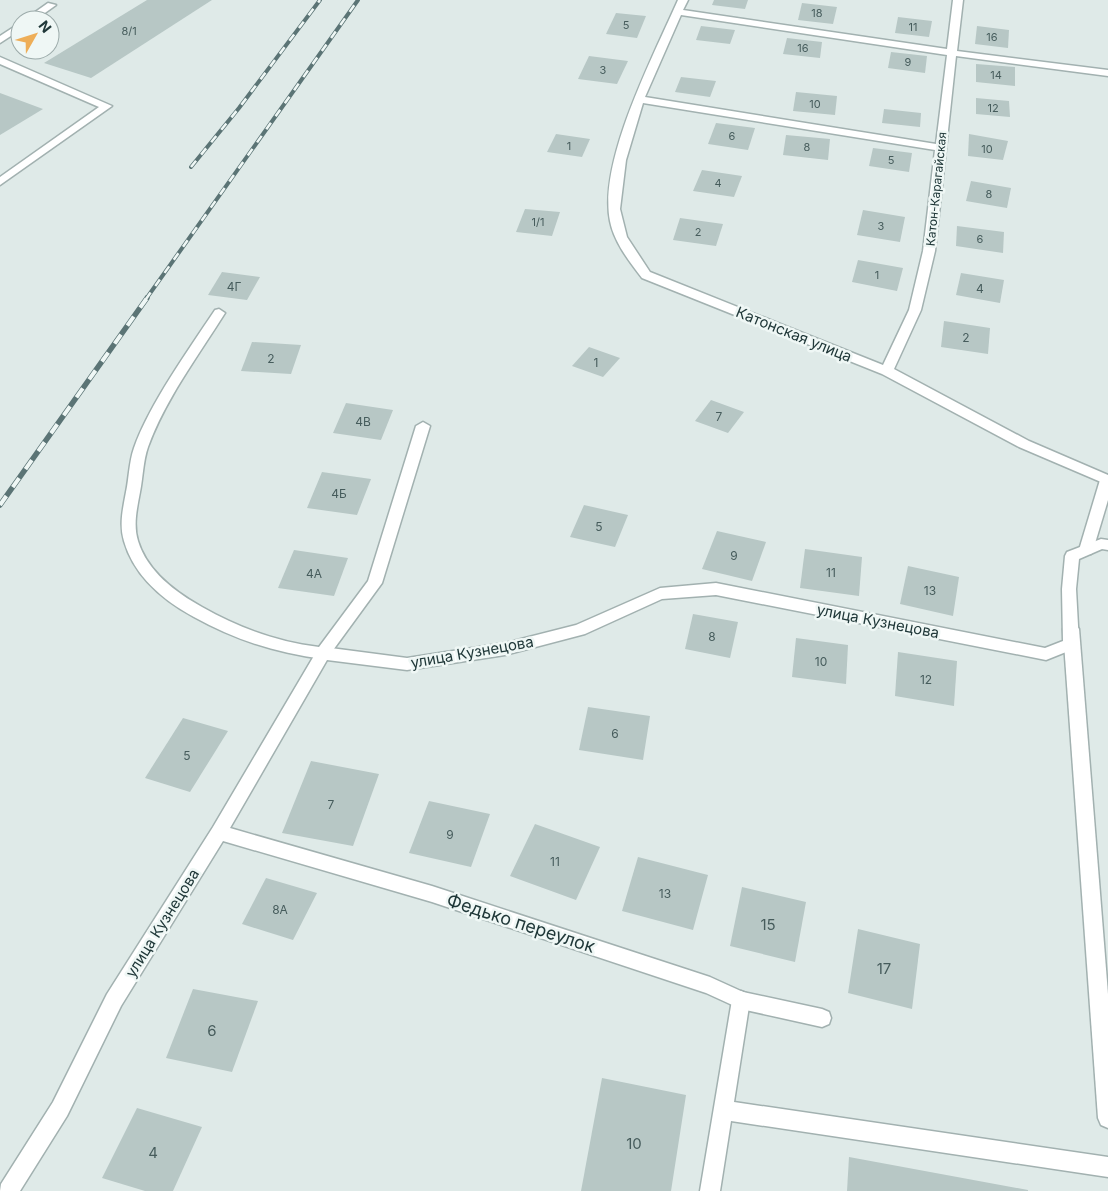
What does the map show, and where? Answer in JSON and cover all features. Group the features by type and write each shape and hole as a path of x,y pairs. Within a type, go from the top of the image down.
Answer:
{"street":[{"name":"Катонская улица","path":"683,0 639,99 618,175 614,204 619,230 632,257 646,275 887,371 1024,444 1108,480"},
{"name":"Катон-Карагайская","path":"887,371 916,310 929,251 958,0"},
{"path":"44,10 51,5"},
{"path":"678,12 953,53 1108,73"},
{"path":"0,60 107,106 0,182"},
{"path":"639,99 940,148"},
{"path":"219,313 175,384 142,446 129,515 130,542 143,566 162,588 184,604 222,624 276,646 323,653 375,583 423,426"},
{"path":"1086,550 1108,480"},
{"path":"1086,550 1101,544 1108,545"},
{"name":"улица Кузнецова","path":"8,1191 60,1109 114,1000 219,832 323,653 407,664 495,650 580,630 660,594 716,589 1046,654 1071,644 1069,589 1072,556 1086,550"},
{"path":"1070,626 1108,1118"},
{"name":"Федько переулок","path":"219,832 432,894 710,986 741,1000 822,1018"},
{"path":"710,1191 741,1000"},
{"path":"724,1110 1108,1167"}],"building":[{"path":"147,0 212,0 91,78 44,63 49,60 60,60 60,53"},
{"path":"714,0 748,0 745,9 712,5"},
{"path":"802,3 837,7 833,24 798,20"},
{"path":"616,13 646,16 637,38 606,34"},
{"path":"898,17 932,21 929,37 895,33"},
{"path":"701,26 735,30 730,44 696,40"},
{"path":"977,26 1009,30 1008,48 975,44"},
{"path":"787,38 822,42 820,58 783,54"},
{"path":"891,52 927,56 925,73 888,68"},
{"path":"589,56 628,61 617,84 578,79"},
{"path":"976,64 1015,67 1015,86 976,82"},
{"path":"681,77 716,81 710,97 675,92"},
{"path":"796,92 837,96 835,115 793,111"},
{"path":"0,93 43,109 0,135"},
{"path":"976,98 1009,101 1010,117 976,114"},
{"path":"884,109 921,113 920,127 882,123"},
{"path":"716,123 755,128 748,150 708,144"},
{"path":"556,134 590,139 582,157 547,152"},
{"path":"969,134 1008,141 1003,160 968,156"},
{"path":"786,135 830,139 828,160 783,155"},
{"path":"873,148 912,153 909,172 869,166"},
{"path":"702,170 742,176 734,197 693,191"},
{"path":"971,181 1011,188 1007,208 966,201"},
{"path":"525,209 560,212 552,236 516,232"},
{"path":"863,210 905,217 900,242 857,235"},
{"path":"680,218 723,224 716,246 673,240"},
{"path":"957,226 1004,232 1003,253 956,246"},
{"path":"858,260 903,268 897,291 852,282"},
{"path":"222,272 260,277 247,300 208,295"},
{"path":"961,273 1004,280 1000,303 956,295"},
{"path":"944,321 990,328 988,354 941,347"},
{"path":"252,342 301,345 291,374 241,371"},
{"path":"589,347 620,358 603,377 572,366"},
{"path":"711,400 744,412 728,433 695,421"},
{"path":"346,403 393,410 381,440 333,433"},
{"path":"322,472 371,479 357,515 307,508"},
{"path":"584,505 628,515 615,547 570,537"},
{"path":"717,531 766,542 752,581 702,569"},
{"path":"805,549 862,557 859,596 800,588"},
{"path":"294,550 348,558 334,596 278,588"},
{"path":"908,566 959,577 953,616 900,604"},
{"path":"693,614 738,622 730,658 685,649"},
{"path":"796,638 848,645 846,684 792,677"},
{"path":"898,652 957,661 954,706 895,696"},
{"path":"588,707 650,716 643,760 579,750"},
{"path":"183,718 228,731 190,792 145,778"},
{"path":"311,761 379,774 353,846 282,833"},
{"path":"429,801 490,814 471,867 409,853"},
{"path":"535,824 600,847 576,900 510,876"},
{"path":"638,857 708,875 693,930 622,911"},
{"path":"266,878 317,893 293,940 242,924"},
{"path":"742,887 806,902 795,962 730,946"},
{"path":"858,929 920,944 912,1009 848,993"},
{"path":"193,989 258,1001 232,1072 166,1058"},
{"path":"602,1078 686,1095 671,1191 581,1191"},
{"path":"137,1108 202,1127 173,1191 145,1191 102,1178"},
{"path":"849,1157 1028,1190 1028,1191 847,1191"}],"railway":[{"path":"191,167 239,108 320,0"},
{"path":"146,299 358,0"},
{"path":"0,505 147,298"}]}
